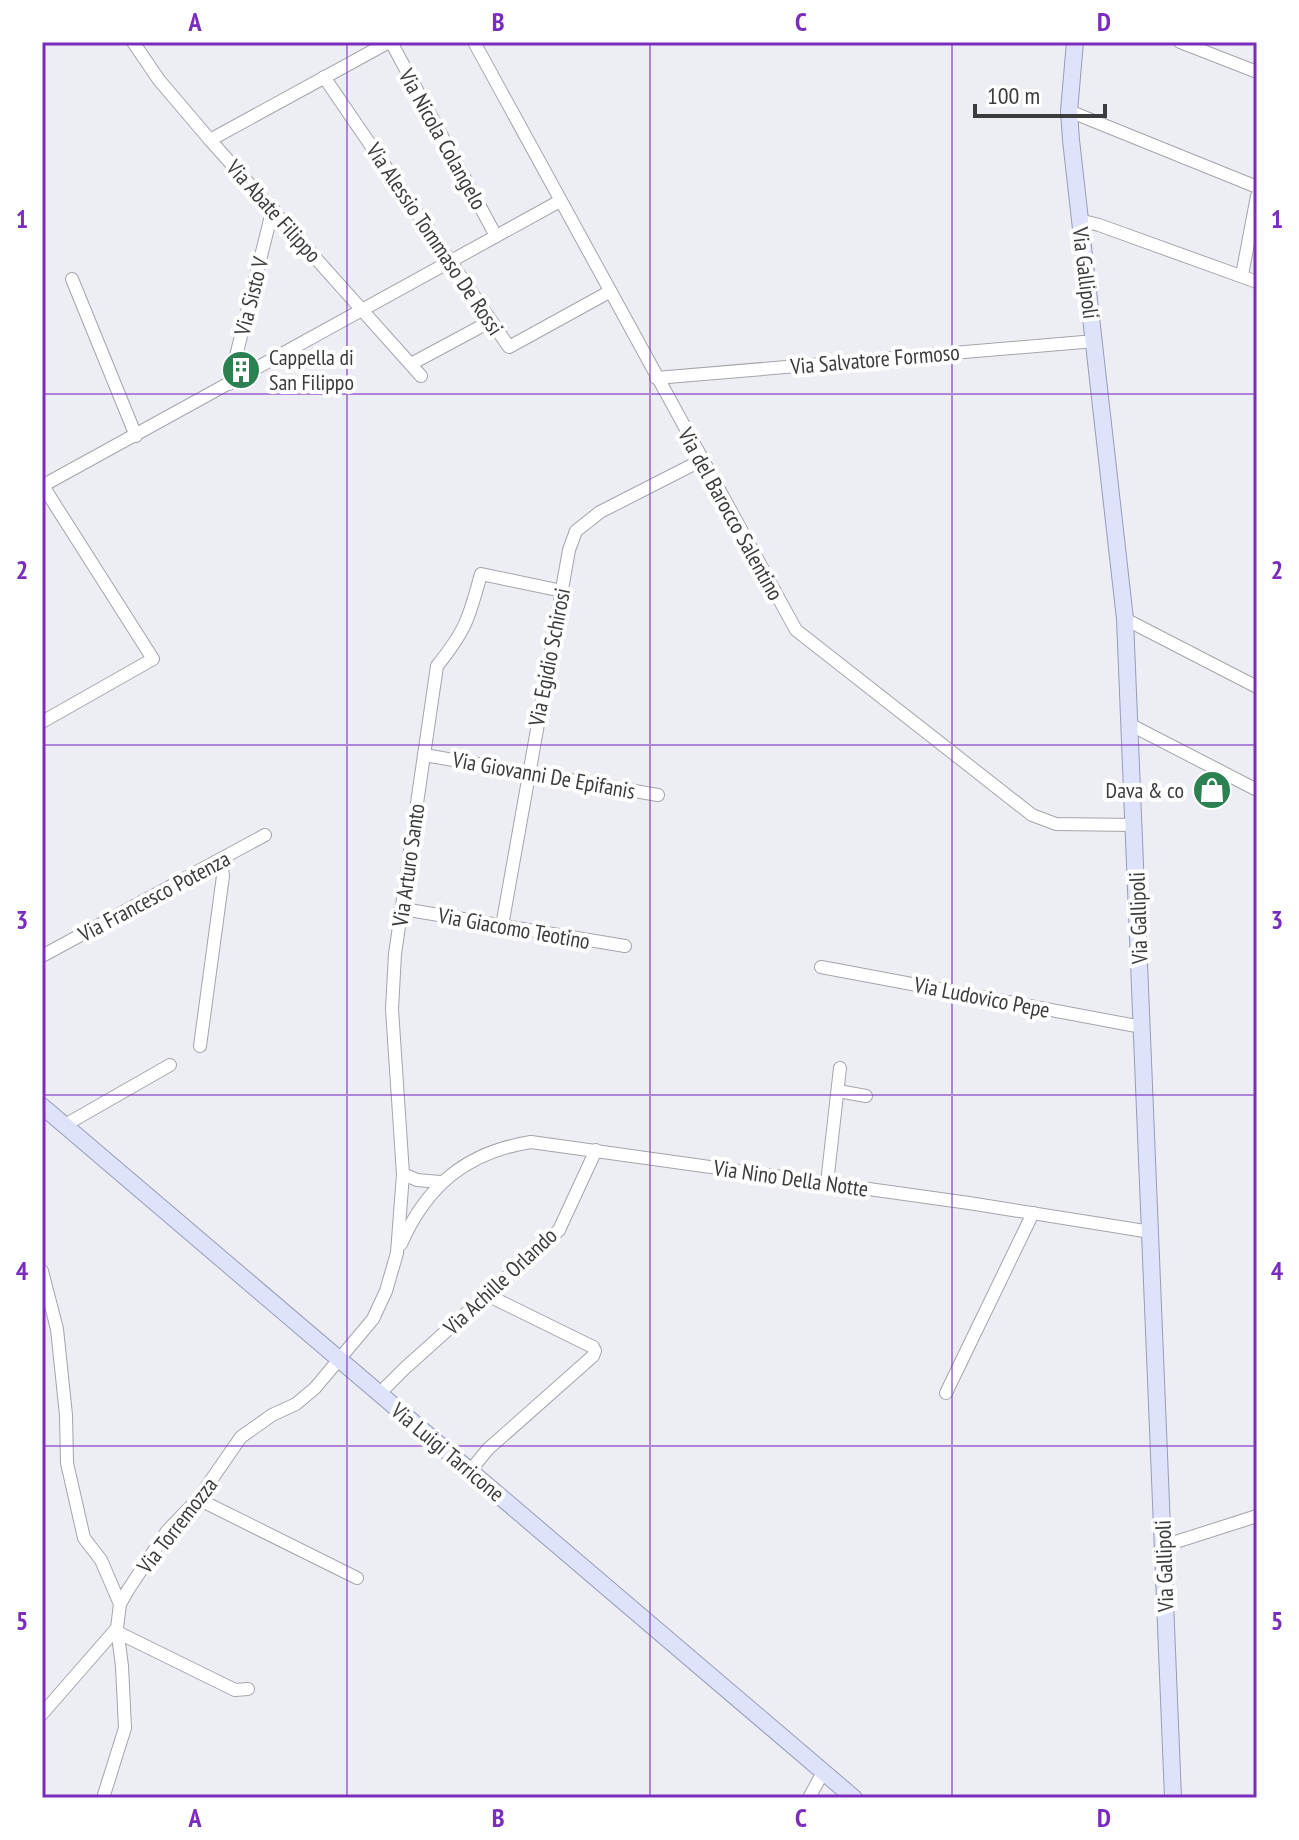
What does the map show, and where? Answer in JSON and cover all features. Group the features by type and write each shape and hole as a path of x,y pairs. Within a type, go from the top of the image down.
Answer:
{"main road":[{"name":"Via Gallipoli","path":"1075,42 1069,111 1125,619 1173,1798"},
{"name":"Via Luigi Tarricone","path":"42,1106 854,1798"}],"street":[{"name":"Via Abate Filippo","path":"133,42 159,80 210,140 421,376"},
{"path":"210,140 390,42"},
{"name":"Via Nicola Colangelo","path":"390,42 496,236"},
{"name":"Via del Barocco Salentino","path":"474,42 796,630 1032,815 1056,824 1134,825"},
{"path":"1180,42 1257,72"},
{"name":"Via Alessio Tommaso De Rossi","path":"324,77 509,347 609,292"},
{"path":"1069,111 1257,187"},
{"path":"1242,275 1257,196"},
{"path":"42,722 153,659 42,486 560,201"},
{"name":"Via Sisto V","path":"229,384 273,208"},
{"path":"1079,220 1257,282"},
{"path":"72,279 136,436"},
{"path":"411,364 491,321"},
{"name":"Via Salvatore Formoso","path":"656,378 1095,341"},
{"name":"Via Egidio Schirosi","path":"502,926 569,550 576,531 600,512 702,460"},
{"name":"Via Arturo Santo","path":"397,1253 403,1174 392,1009 395,954 427,755 437,666 460,638 469,619 481,574 562,591"},
{"path":"1125,619 1257,687"},
{"path":"1129,724 1257,790"},
{"name":"Via Giovanni De Epifanis","path":"427,755 658,795"},
{"name":"Via Francesco Potenza","path":"42,956 265,835"},
{"path":"200,1046 223,876 222,869 215,862"},
{"name":"Via Giacomo Teotino","path":"403,909 625,946"},
{"name":"Via Ludovico Pepe","path":"821,967 1142,1027"},
{"path":"65,1125 170,1065"},
{"path":"827,1183 840,1068"},
{"path":"838,1091 866,1096"},
{"name":"Via Nino Della Notte","path":"440,1182 471,1161 508,1145 531,1142 1151,1232"},
{"name":"Via Achille Orlando","path":"379,1394 559,1230 596,1150"},
{"path":"403,1174 417,1180 440,1182"},
{"name":"Via Arturo Santo","path":"340,1361 373,1319 386,1291 397,1253 423,1203 440,1182"},
{"path":"946,1393 1033,1213"},
{"path":"42,1271 57,1329 66,1415 67,1463 84,1538 101,1560 120,1604"},
{"path":"470,1471 488,1449 595,1351 593,1347 487,1295"},
{"name":"Via Torremozza","path":"103,1798 125,1728 117,1630 120,1604 167,1531 198,1499 241,1437 272,1415 296,1404 340,1361"},
{"path":"198,1499 357,1578"},
{"path":"1163,1546 1257,1516"},
{"path":"42,1714 117,1630 235,1690 248,1689"},
{"path":"809,1798 823,1772"}],"place":[{"name":"Cappella di San Filippo","path":"241,370"},
{"name":"Dava & co","path":"1212,790"}]}
